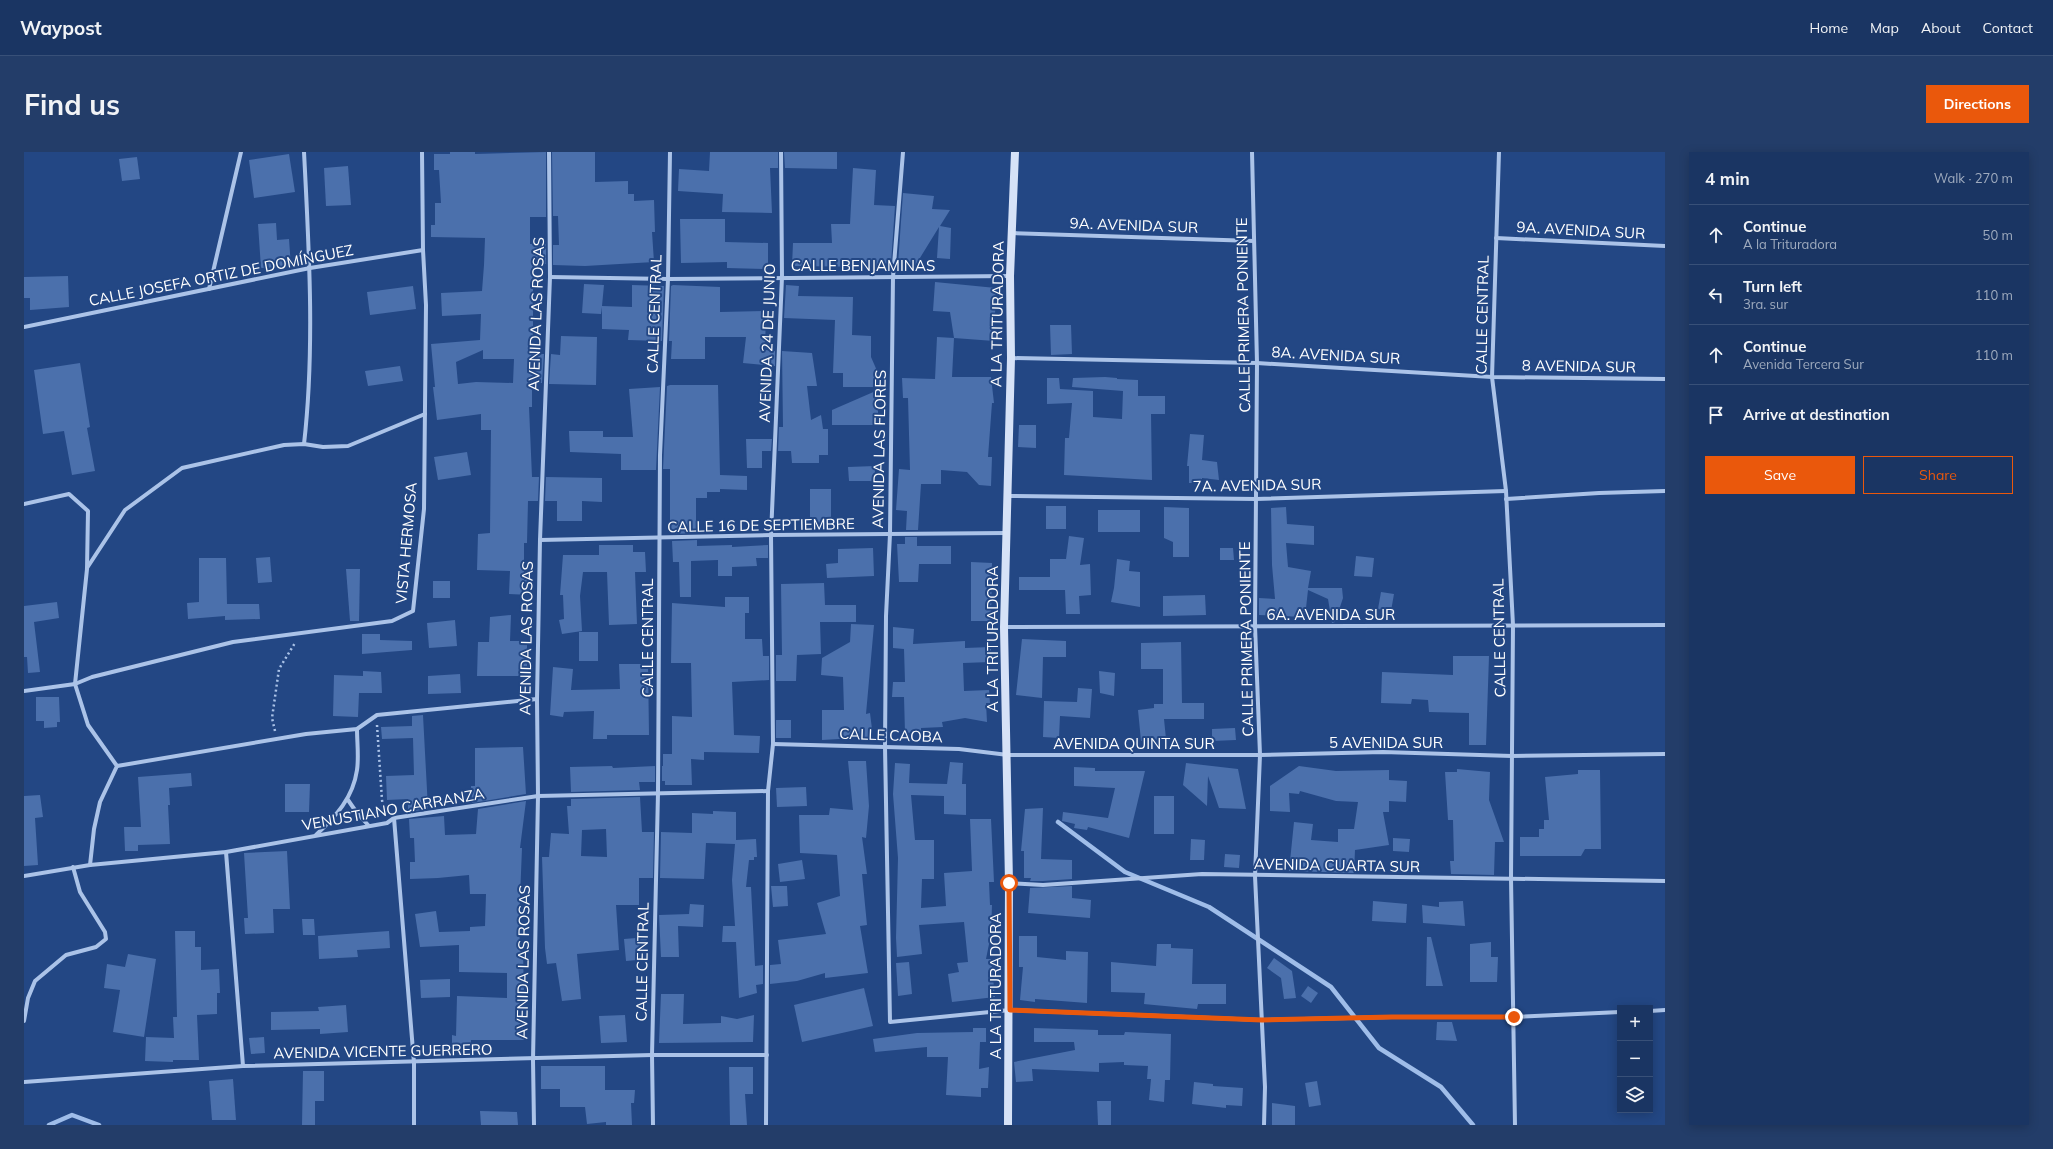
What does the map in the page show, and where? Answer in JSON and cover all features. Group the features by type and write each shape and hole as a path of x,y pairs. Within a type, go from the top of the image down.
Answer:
{"street":[{"path":"209,288 241,152"},
{"path":"304,152 310,268 309,402 304,444"},
{"name":"VISTA HERMOSA","path":"301,634 392,621 413,611 424,510 426,305 423,250 422,152"},
{"name":"AVENIDA LAS ROSAS","path":"534,1125 533,1060 538,796 537,699 540,540 550,277 549,152"},
{"name":"CALLE CENTRAL","path":"653,1125 652,1055 658,794 660,455 668,279 670,152"},
{"name":"AVENIDA 24 DE JUNIO","path":"766,1125 768,1055 768,791 773,744 771,535 782,277 781,152"},
{"name":"AVENIDA LAS FLORES","path":"903,152 893,277 890,534 886,616 885,746 890,1022 1010,1010"},
{"name":"A LA TRITURADORA","path":"1008,1125 1010,1010 1008,755 1004,627 1006,533 1009,496 1011,358 1010,276 1015,152"},
{"name":"CALLE PRIMERA PONIENTE","path":"1252,152 1257,362 1255,626 1260,755 1255,876 1265,1087 1264,1125"},
{"name":"CALLE CENTRAL","path":"1499,152 1492,377 1506,491 1513,625 1511,878 1514,1017 1514,1125"},
{"name":"9A. AVENIDA SUR","path":"1012,233 1254,241"},
{"name":"9A. AVENIDA SUR","path":"1496,238 1665,246"},
{"name":"CALLE JOSEFA ORTIZ DE DOMÍNGUEZ","path":"24,327 310,268 423,250"},
{"name":"CALLE BENJAMINAS","path":"550,277 668,279 1010,276"},
{"name":"8A. AVENIDA SUR","path":"1011,358 1257,362 1492,377"},
{"name":"8 AVENIDA SUR","path":"1492,377 1665,379"},
{"path":"87,569 125,510 182,468 284,445 304,444 323,448 348,446 425,414"},
{"name":"7A. AVENIDA SUR","path":"1009,496 1256,499 1506,491"},
{"path":"1506,499 1599,493 1665,491"},
{"path":"24,504 70,494 88,510 87,569 75,684 88,725 117,766"},
{"name":"CALLE 16 DE SEPTIEMBRE","path":"540,540 660,539 771,535 1006,533"},
{"name":"6A. AVENIDA SUR","path":"1004,627 1665,625"},
{"path":"24,691 75,684 92,677 233,642 301,634"},
{"path":"117,766 277,739 357,729 377,715 537,699"},
{"path":"316,835 337,815 348,800 357,770 357,729"},
{"name":"CALLE CAOBA","path":"773,744 885,746 959,750 1008,755"},
{"name":"5 AVENIDA SUR","path":"1260,755 1383,752 1512,756"},
{"path":"1512,756 1665,754"},
{"name":"AVENIDA QUINTA SUR","path":"1008,755 1260,755"},
{"path":"90,865 94,828 100,802 117,766"},
{"name":"VENUSTIANO CARRANZA","path":"24,876 90,865 226,852 387,823 394,818 538,796 768,791"},
{"path":"348,800 356,813 369,826"},
{"path":"394,818 414,1063 414,1125"},
{"path":"226,852 243,1066"},
{"path":"24,1021 28,998 36,981 66,955 96,947 106,939 105,932 80,892 74,867"},
{"name":"AVENIDA CUARTA SUR","path":"1009,883 1043,885 1202,874 1665,881"},
{"path":"1010,1010 1262,1020 1392,1017 1514,1017 1617,1012"},
{"path":"1653,1011 1665,1010"},
{"name":"AVENIDA VICENTE GUERRERO","path":"24,1082 243,1066 533,1060 652,1055 768,1055"}],"path":[{"path":"277,739 272,718 279,669 301,634"},
{"path":"377,715 384,814 394,818"}],"building":[{"path":"450,152 475,152 475,154 546,152 546,217 530,217 530,244 546,244 546,264 533,265 533,354 544,354 542,383 532,383 532,407 529,407 532,477 539,477 538,501 528,501 527,543 524,543 524,580 530,580 530,595 509,594 510,571 477,570 478,534 490,533 491,430 481,430 481,414 437,420 433,387 435,387 431,344 480,340 481,314 442,316 441,293 482,291 484,265 485,238 431,237 431,225 435,225 435,203 441,203 439,170 434,170 434,154 450,154","holes":["483,350 483,359 514,359 513,383 476,382 458,384 456,362"]},
{"path":"552,152 595,152 595,182 628,181 628,194 634,194 634,201 654,200 655,232 652,232 654,262 585,266 553,265 553,245 559,245 558,216 553,216"},
{"path":"710,152 778,152 778,168 770,168 772,213 722,212 723,194 678,191 679,169 709,171"},
{"path":"784,152 837,152 837,169 785,168"},
{"path":"289,154 295,192 254,198 249,160"},
{"path":"137,157 140,179 122,181 119,159"},
{"path":"348,166 351,205 326,206 324,168"},
{"path":"853,168 876,170 874,205 895,206 891,264 882,263 882,267 792,266 793,243 832,243 831,224 850,224"},
{"path":"903,193 934,196 932,209 950,210 940,226 951,228 950,259 937,258 939,227 915,266 898,264"},
{"path":"680,219 725,219 725,242 768,243 768,269 727,268 727,262 681,263"},
{"path":"276,223 277,240 289,239 291,267 261,268 258,224"},
{"path":"68,276 69,307 30,310 30,298 24,298 24,277"},
{"path":"935,282 996,288 994,341 954,338 950,312 933,311"},
{"path":"584,284 604,285 602,306 632,307 632,285 664,286 662,341 628,340 629,330 602,329 602,307 601,314 582,313"},
{"path":"786,285 799,286 798,296 853,297 852,335 871,336 871,357 878,373 878,387 843,387 843,373 833,373 835,320 784,318"},
{"path":"413,286 416,309 370,315 367,292"},
{"path":"671,286 720,287 720,312 766,311 765,350 775,351 775,366 743,363 746,337 705,337 705,359 671,359 672,341 669,341"},
{"path":"1050,325 1071,325 1072,354 1051,355"},
{"path":"561,336 597,337 596,385 549,384 551,354 560,355"},
{"path":"937,337 954,338 952,377 991,377 994,403 992,403 988,457 992,457 991,486 979,485 967,472 941,470 941,484 921,484 918,530 906,530 907,511 896,510 899,469 910,470 908,398 903,398 902,378 935,379"},
{"path":"782,351 812,353 817,386 807,386 811,420 821,415 823,429 828,429 828,455 819,455 819,463 792,463 791,451 778,451 779,427 783,427"},
{"path":"80,363 90,427 87,428 95,471 72,475 64,431 43,434 34,370"},
{"path":"400,366 403,381 368,386 365,371"},
{"path":"1105,377 1138,380 1138,396 1165,396 1165,414 1151,414 1152,480 1064,475 1065,438 1069,438 1072,403 1047,404 1047,378 1059,378 1060,389 1093,391 1093,417 1122,419 1123,391 1072,387 1073,378"},
{"path":"718,385 720,475 747,476 747,490 720,489 720,492 707,492 707,498 696,498 696,533 672,534 670,526 670,469 663,469 667,386"},
{"path":"660,387 656,470 621,470 621,454 570,452 569,431 603,431 603,437 633,437 629,389"},
{"path":"878,390 878,425 832,425 832,410"},
{"path":"1019,425 1036,425 1036,448 1018,447"},
{"path":"1190,434 1204,435 1202,460 1217,462 1219,480 1202,478 1202,483 1189,483 1189,466 1187,466"},
{"path":"746,439 772,439 771,451 762,451 762,468 747,468"},
{"path":"467,452 471,475 438,480 434,457"},
{"path":"875,466 875,481 849,481 848,467"},
{"path":"546,477 602,478 602,502 582,501 582,521 557,521 557,501 545,501"},
{"path":"810,489 831,489 831,527 810,526"},
{"path":"1046,506 1066,506 1066,529 1046,529"},
{"path":"1164,507 1189,508 1189,557 1173,557 1173,542 1164,538"},
{"path":"1286,507 1287,524 1314,526 1314,545 1286,543 1288,567 1311,571 1308,588 1342,588 1343,598 1335,622 1332,623 1328,599 1308,590 1305,617 1259,615 1259,598 1275,599 1272,565 1271,508"},
{"path":"1098,510 1140,510 1140,532 1098,532"},
{"path":"1069,536 1084,538 1080,565 1090,564 1091,595 1079,596 1080,614 1066,614 1065,590 1019,590 1019,577 1050,577 1050,559 1066,559"},
{"path":"905,537 917,537 917,546 951,546 951,564 919,564 918,582 899,582 897,544 905,544"},
{"path":"697,540 697,546 732,545 732,547 768,545 768,558 756,558 757,566 732,567 732,576 718,576 718,560 691,561 691,597 680,597 679,562 673,562 672,541"},
{"path":"599,545 633,545 633,552 645,552 646,572 635,572 637,624 609,625 607,572 583,572 580,596 582,631 562,634 559,620 564,619 563,595 560,595 563,555 599,555"},
{"path":"873,548 874,576 827,578 826,564 838,563 838,549"},
{"path":"1220,548 1233,548 1234,560 1220,560"},
{"path":"1356,556 1374,558 1372,577 1354,576"},
{"path":"270,557 272,582 258,583 256,558"},
{"path":"199,558 226,558 227,604 259,604 260,619 225,620 225,616 188,619 187,603 199,602"},
{"path":"1117,559 1130,561 1129,571 1140,572 1140,607 1111,602"},
{"path":"971,562 992,563 991,621 971,621"},
{"path":"346,569 360,569 359,621 350,621"},
{"path":"433,581 450,581 450,598 433,598"},
{"path":"824,583 825,605 856,605 856,622 820,622 821,654 797,655 796,681 776,681 776,655 782,655 781,584"},
{"path":"1381,592 1394,594 1391,611 1378,609"},
{"path":"1205,595 1206,615 1163,616 1163,596"},
{"path":"725,597 749,597 749,613 745,613 745,639 762,639 763,656 769,656 769,680 732,682 734,735 760,736 759,753 704,752 704,760 691,759 692,785 665,785 665,781 662,781 663,754 672,754 672,716 692,717 691,663 671,663 672,603 725,607"},
{"path":"57,602 59,618 34,622 40,672 28,673 27,657 24,657 24,606"},
{"path":"511,615 510,641 527,641 527,676 477,676 478,642 489,642 490,617"},
{"path":"455,620 457,646 429,648 427,623"},
{"path":"851,624 874,625 866,714 870,713 873,737 822,740 822,710 844,710 843,677 821,675 822,658 850,642"},
{"path":"893,627 914,629 913,644 965,641 965,648 991,647 991,662 963,663 964,691 989,690 990,703 986,703 987,722 965,718 942,722 943,727 921,728 921,732 905,733 904,697 892,697 893,682 905,682 904,649 893,648"},
{"path":"579,632 598,632 598,661 579,661"},
{"path":"362,634 380,634 380,640 412,641 412,650 362,654"},
{"path":"1022,639 1066,641 1066,657 1043,657 1042,698 1016,695"},
{"path":"1181,642 1182,703 1204,703 1204,719 1164,719 1166,739 1141,741 1138,710 1154,708 1154,704 1163,704 1163,669 1141,669 1141,643"},
{"path":"1453,656 1489,656 1486,745 1469,745 1469,713 1429,712 1428,700 1412,699 1411,704 1381,703 1382,672 1453,675"},
{"path":"619,664 648,664 649,735 607,735 607,739 593,739 594,711 564,712 563,717 550,715 553,667 573,669 571,690 620,689"},
{"path":"363,671 381,672 382,693 359,693 358,717 333,716 334,675 363,676"},
{"path":"1099,671 1115,673 1114,696 1100,693"},
{"path":"460,674 461,693 428,694 428,676"},
{"path":"1078,688 1092,689 1090,718 1060,716 1059,738 1043,737 1044,701 1077,702"},
{"path":"36,697 59,697 60,722 57,722 57,727 44,728 44,721 36,721"},
{"path":"423,715 428,809 408,812 408,799 387,800 386,776 414,775 413,738 382,739 381,727 412,726 412,716"},
{"path":"776,720 791,720 791,738 776,738"},
{"path":"1235,728 1236,740 1212,741 1212,729"},
{"path":"523,747 526,794 472,803 471,786 475,786 475,748"},
{"path":"848,761 866,761 869,806 866,838 862,837 867,874 862,874 867,925 860,926 868,973 825,978 825,973 797,981 770,984 770,965 781,964 778,940 826,934 817,903 840,896 837,855 800,853 799,815 829,815 830,808 853,810"},
{"path":"950,762 963,763 962,784 966,784 966,815 944,814 944,796 911,795 915,840 934,840 934,879 922,879 921,908 946,906 944,873 972,871 970,819 991,819 994,882 989,882 990,905 992,905 991,934 986,959 991,959 995,997 952,1002 948,974 959,972 957,963 968,962 964,922 919,925 922,954 897,957 898,858 893,794 895,763 910,764 909,783 947,784"},
{"path":"1186,763 1238,769 1246,809 1219,808 1208,776 1207,806 1183,785"},
{"path":"612,766 613,768 655,766 655,782 639,782 640,790 571,792 570,767"},
{"path":"1299,766 1336,771 1389,770 1389,780 1407,781 1406,802 1389,801 1389,812 1383,812 1389,845 1355,850 1354,873 1289,871 1294,822 1313,824 1311,840 1338,842 1338,829 1354,829 1358,802 1336,801 1300,791 1299,794 1289,793 1290,812 1270,811 1270,786"},
{"path":"1074,767 1095,768 1095,771 1145,771 1129,838 1088,827 1087,830 1074,828 1075,824 1062,821 1063,812 1108,818 1115,788 1074,786"},
{"path":"1457,769 1490,772 1489,800 1504,842 1495,842 1494,875 1451,874 1450,861 1454,861 1453,820 1448,820 1445,772 1457,772"},
{"path":"1578,770 1600,770 1601,849 1585,849 1581,856 1520,856 1520,837 1539,837 1539,829 1544,829 1544,820 1549,820 1545,777 1578,774"},
{"path":"191,773 192,786 169,788 170,805 168,805 170,844 138,845 138,851 125,851 124,827 141,827 138,777"},
{"path":"285,784 310,784 309,812 285,812"},
{"path":"806,787 807,806 777,807 776,788"},
{"path":"40,795 43,817 35,818 38,865 24,866 24,796"},
{"path":"1154,796 1174,796 1174,834 1154,834"},
{"path":"640,797 642,832 654,832 653,878 639,878 639,905 616,905 619,950 577,954 581,999 562,1001 556,963 547,964 545,948 542,857 549,857 551,833 569,834 567,806 571,806 571,799","holes":["606,829 607,857 581,856 582,830"]},
{"path":"526,801 520,848 522,848 519,923 520,951 523,951 525,1040 471,1040 471,1050 452,1049 452,1035 456,1036 457,996 507,998 507,973 459,972 459,945 420,947 415,914 436,911 439,932 470,931 470,927 485,926 486,894 470,894 469,875 410,879 410,862 415,862 414,838 410,838 409,819 444,816 445,835 476,834 478,809"},
{"path":"1043,808 1041,859 1072,860 1072,879 1030,881 1031,878 1024,878 1024,851 1021,851 1025,809"},
{"path":"713,811 736,812 736,840 756,839 757,857 754,857 754,860 749,860 746,887 751,887 755,966 763,965 763,984 756,985 757,993 739,998 736,942 722,942 723,926 735,926 732,880 735,844 706,843 704,879 660,878 661,832 692,833 692,813 713,814"},
{"path":"1393,838 1410,839 1409,852 1393,851"},
{"path":"1191,839 1205,840 1204,860 1190,860"},
{"path":"287,851 290,909 273,909 274,933 245,934 244,918 248,918 244,853"},
{"path":"1225,854 1240,855 1239,868 1224,867"},
{"path":"802,860 805,879 780,882 778,864"},
{"path":"771,886 787,886 788,906 773,907"},
{"path":"1072,886 1072,898 1091,900 1090,918 1028,913 1030,888"},
{"path":"1373,901 1407,904 1406,923 1372,921"},
{"path":"1463,901 1465,926 1423,923 1422,905 1439,907 1439,902"},
{"path":"690,904 704,905 703,927 678,926 679,957 661,957 659,915 689,914"},
{"path":"302,919 314,919 315,935 303,935"},
{"path":"175,931 195,931 195,947 201,947 201,970 219,969 220,993 217,993 217,1014 197,1015 199,1060 173,1060 173,1062 145,1061 146,1037 174,1038 173,1017 177,1017"},
{"path":"389,931 390,948 357,950 358,957 319,959 318,936"},
{"path":"1019,936 1037,936 1037,957 1066,960 1066,951 1088,952 1087,1003 1035,999 1035,1002 1020,1000 1023,967 1019,967"},
{"path":"648,937 637,960 626,961 624,939"},
{"path":"1427,937 1431,937 1443,986 1426,986"},
{"path":"1491,942 1491,957 1498,957 1497,982 1470,982 1470,944"},
{"path":"1157,944 1171,944 1171,948 1193,949 1192,984 1226,984 1226,1004 1198,1004 1197,1009 1144,1004 1145,993 1111,992 1111,962 1156,966"},
{"path":"128,954 156,959 144,1037 113,1032 120,990 104,988 107,964 125,967"},
{"path":"1274,958 1292,971 1296,998 1284,999 1281,978 1267,968"},
{"path":"909,962 912,994 898,996 896,963"},
{"path":"450,979 450,997 421,998 420,980"},
{"path":"1308,986 1318,993 1311,1003 1301,996"},
{"path":"864,988 873,1026 802,1042 794,1005"},
{"path":"661,994 684,994 683,1024 721,1023 721,1016 737,1019 754,1015 753,1042 659,1043"},
{"path":"346,1005 348,1032 320,1034 320,1029 271,1030 271,1012 319,1011 318,1007"},
{"path":"625,1015 627,1042 601,1043 599,1016"},
{"path":"1437,1022 1452,1022 1457,1041 1436,1040"},
{"path":"973,1028 986,1028 986,1042 980,1042 979,1069 989,1067 988,1088 981,1088 981,1097 946,1095 948,1057 927,1057 927,1047 875,1052 873,1039 917,1033 973,1032"},
{"path":"1034,1028 1098,1030 1098,1035 1124,1035 1125,1032 1171,1034 1170,1080 1165,1080 1164,1102 1149,1100 1151,1079 1147,1079 1148,1066 1124,1065 1124,1062 1099,1063 1099,1072 1032,1069 1033,1081 1016,1082 1014,1062 1075,1050 1074,1042 1034,1042"},
{"path":"264,1037 265,1053 251,1054 249,1038"},
{"path":"541,1066 605,1066 605,1090 635,1090 634,1103 631,1103 632,1125 606,1125 606,1122 587,1124 585,1107 560,1107 560,1089 541,1089"},
{"path":"729,1067 753,1067 753,1094 745,1094 747,1125 730,1125"},
{"path":"303,1071 324,1071 324,1101 315,1101 315,1125 302,1125"},
{"path":"233,1079 236,1120 212,1120 209,1081"},
{"path":"1317,1081 1321,1105 1309,1107 1305,1083"},
{"path":"1194,1082 1213,1084 1213,1086 1243,1088 1242,1106 1226,1105 1226,1108 1192,1104"},
{"path":"1097,1101 1111,1101 1111,1125 1098,1125"},
{"path":"1272,1103 1295,1106 1295,1125 1272,1125"},
{"path":"480,1111 517,1112 518,1125 481,1125"}],"waterway":[{"path":"1058,822 1125,872 1209,907 1331,987 1379,1048 1441,1087 1473,1125"},
{"path":"49,1125 72,1115 99,1125"}],"route":[{"path":"1009,883 1010,1010 1262,1020 1392,1017 1514,1017"}]}
